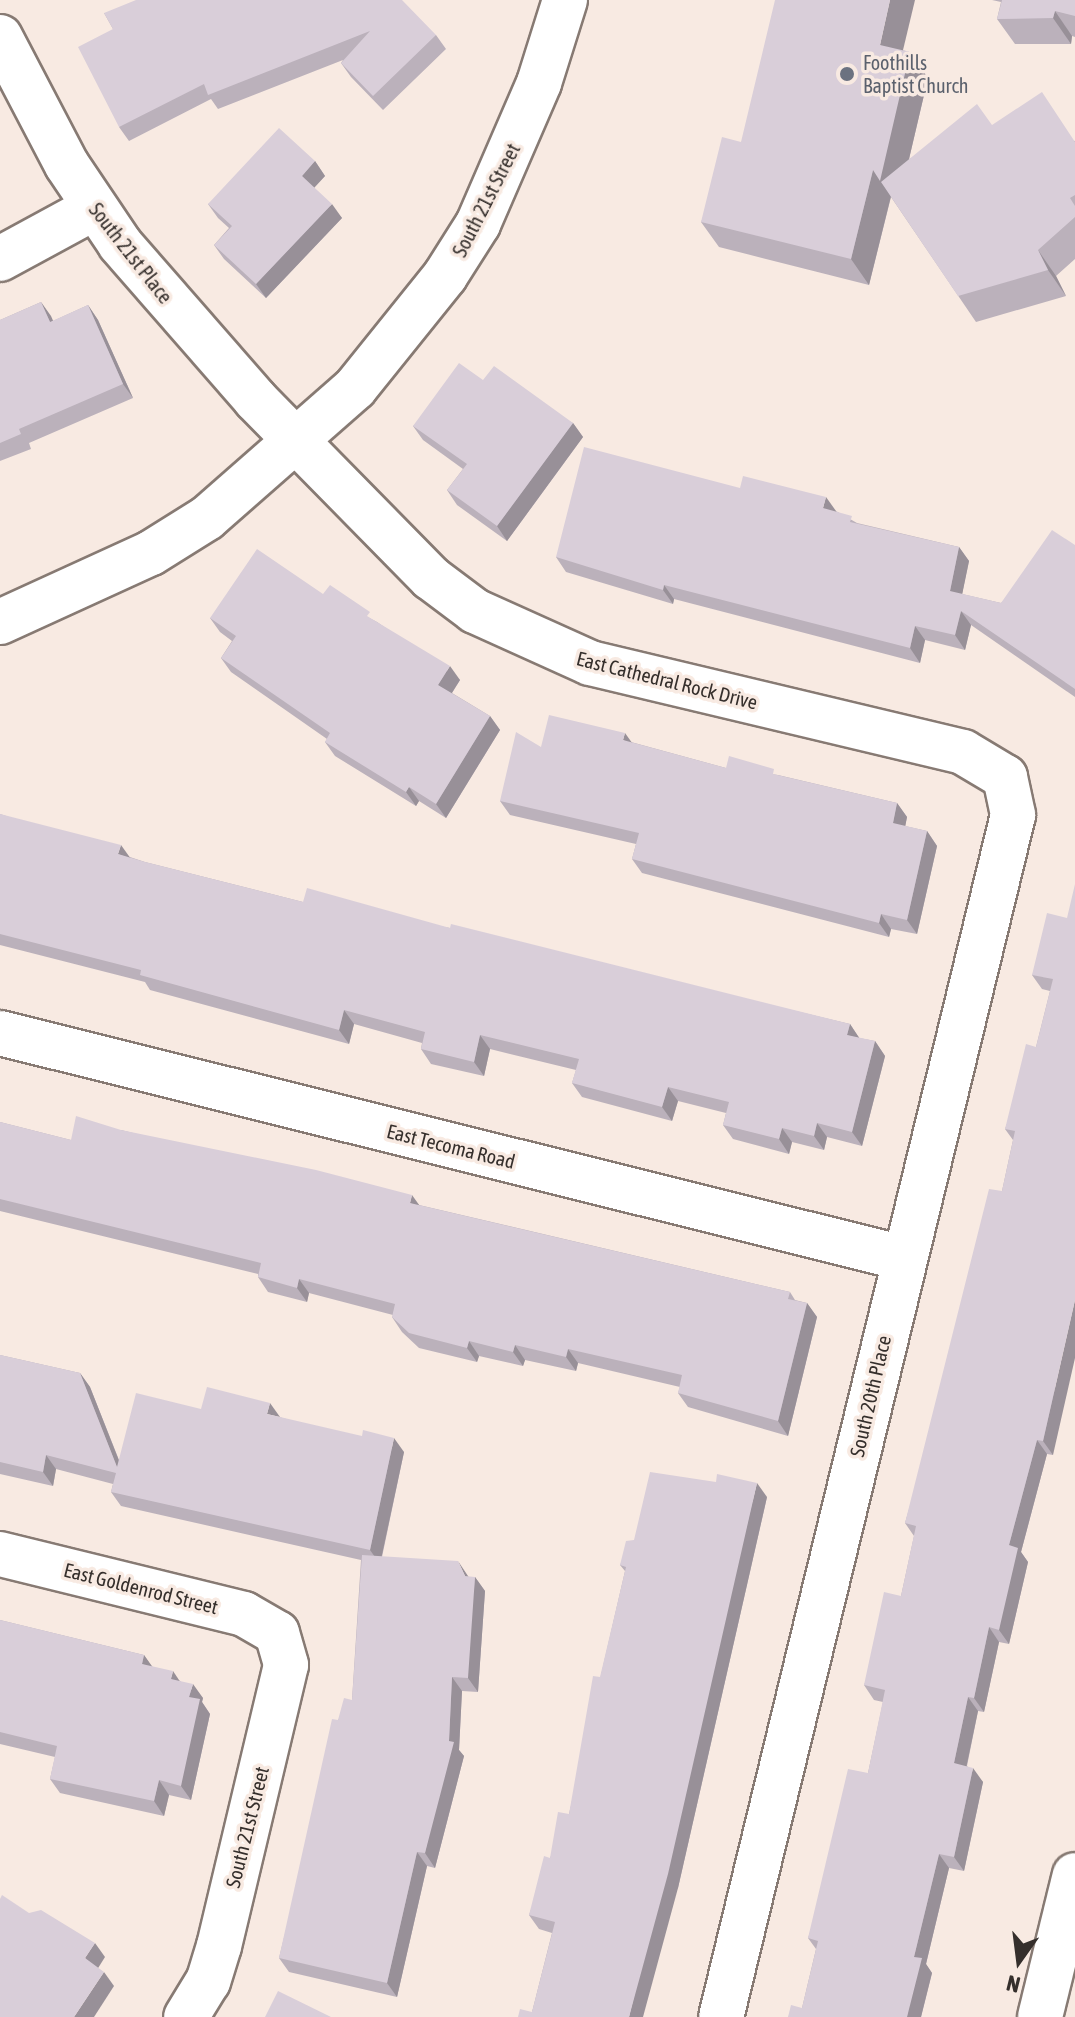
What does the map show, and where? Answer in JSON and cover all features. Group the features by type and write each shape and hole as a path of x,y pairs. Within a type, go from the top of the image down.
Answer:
{"street":[{"name":"South 21st Street","path":"0,622 151,553 207,518 297,444 355,388 401,333 478,224 539,83 565,0"},
{"name":"South 21st Place","path":"0,37 94,208 170,303 297,444"},
{"path":"0,259 94,208"},
{"name":"East Cathedral Rock Drive","path":"297,444 431,578 475,611 539,643 590,663 963,752 1005,777"},
{"name":"South 20th Place","path":"721,2017 1013,815 1005,777"},
{"name":"East Tecoma Road","path":"0,1033 903,1258"},
{"name":"East Goldenrod Street","path":"0,1554 244,1614 277,1633"},
{"name":"South 21st Street","path":"186,2017 208,1981 219,1946 286,1665 277,1633"},
{"path":"1040,2017 1075,1875"}],"building":[{"path":"136,0 402,0 436,35 373,96 341,63 370,31 208,95 204,84 119,127 78,47 113,29 104,13"},
{"path":"775,0 890,0 880,45 910,52 880,181 873,170 851,259 701,222 722,137 741,142"},
{"path":"1002,0 1075,0 1075,16 1055,11 1053,18 997,19"},
{"path":"1042,92 1075,142 1075,195 1070,198 1075,206 1075,217 1038,250 1048,270 958,296 881,182 977,104 992,125"},
{"path":"279,128 315,161 302,176 332,204 256,284 214,245 232,226 208,204"},
{"path":"41,302 50,322 88,305 123,384 19,429 21,434 0,443 0,320"},
{"path":"459,363 483,380 494,366 573,423 497,526 447,490 467,464 413,426"},
{"path":"584,447 740,488 743,476 826,497 823,508 852,516 850,522 959,547 950,591 1001,603 1052,530 1075,545 1075,689 961,611 955,635 915,626 910,648 664,585 663,590 556,557"},
{"path":"257,549 323,594 330,585 370,612 367,616 450,666 438,685 490,716 436,804 409,787 406,792 325,742 330,733 221,658 236,636 210,618"},
{"path":"549,715 625,733 623,740 726,768 729,756 774,769 773,774 897,803 893,823 927,831 907,920 881,914 879,923 632,859 639,833 500,801 516,732 541,747"},
{"path":"0,814 121,845 118,854 145,862 303,902 307,888 450,928 451,924 850,1024 847,1035 875,1041 852,1132 817,1123 814,1136 782,1128 779,1139 723,1125 729,1102 668,1087 662,1107 572,1083 579,1059 480,1035 474,1062 421,1049 425,1032 344,1010 339,1030 140,975 141,970 0,934"},
{"path":"1075,884 1075,1300 1043,1441 1037,1440 1009,1545 1018,1548 999,1630 989,1627 974,1698 968,1697 954,1763 973,1768 954,1857 939,1854 914,1957 922,1958 907,2017 788,2017 791,2005 802,2008 818,1941 808,1938 848,1769 868,1773 885,1690 864,1685 884,1592 901,1596 916,1526 905,1523 989,1189 1002,1191 1015,1131 1005,1129 1026,1044 1036,1047 1053,979 1032,975 1047,913 1067,918"},
{"path":"76,1116 121,1130 316,1170 412,1195 410,1203 790,1292 788,1299 807,1303 778,1421 678,1393 682,1375 568,1349 566,1357 515,1345 513,1352 469,1341 467,1348 409,1333 392,1317 395,1304 299,1279 297,1288 258,1277 261,1263 0,1199 0,1122 71,1140"},
{"path":"0,1355 80,1373 117,1467 136,1393 201,1409 207,1387 270,1403 267,1414 362,1436 363,1430 394,1438 370,1550 111,1492 116,1473 46,1455 43,1472 0,1462"},
{"path":"650,1472 716,1482 717,1474 757,1483 668,1874 629,2017 518,2017 520,2009 532,2012 555,1922 529,1915 544,1856 550,1858 558,1812 569,1814 593,1676 600,1677 626,1567 620,1565 626,1541 634,1540"},
{"path":"362,1555 458,1561 465,1576 475,1577 468,1678 452,1677 449,1741 454,1742 425,1853 417,1852 387,1983 279,1958 332,1719 338,1720 344,1698 352,1700"},
{"path":"0,1620 144,1655 142,1664 173,1671 171,1679 193,1684 189,1697 200,1699 181,1786 159,1780 154,1801 50,1779 57,1746 0,1732"},
{"path":"2,1895 29,1913 41,1910 95,1943 85,1958 104,1972 74,2017 0,2017"},
{"path":"278,1991 331,2017 265,2017"}],"place":[{"name":"Foothills Baptist Church","path":"847,74"}]}
